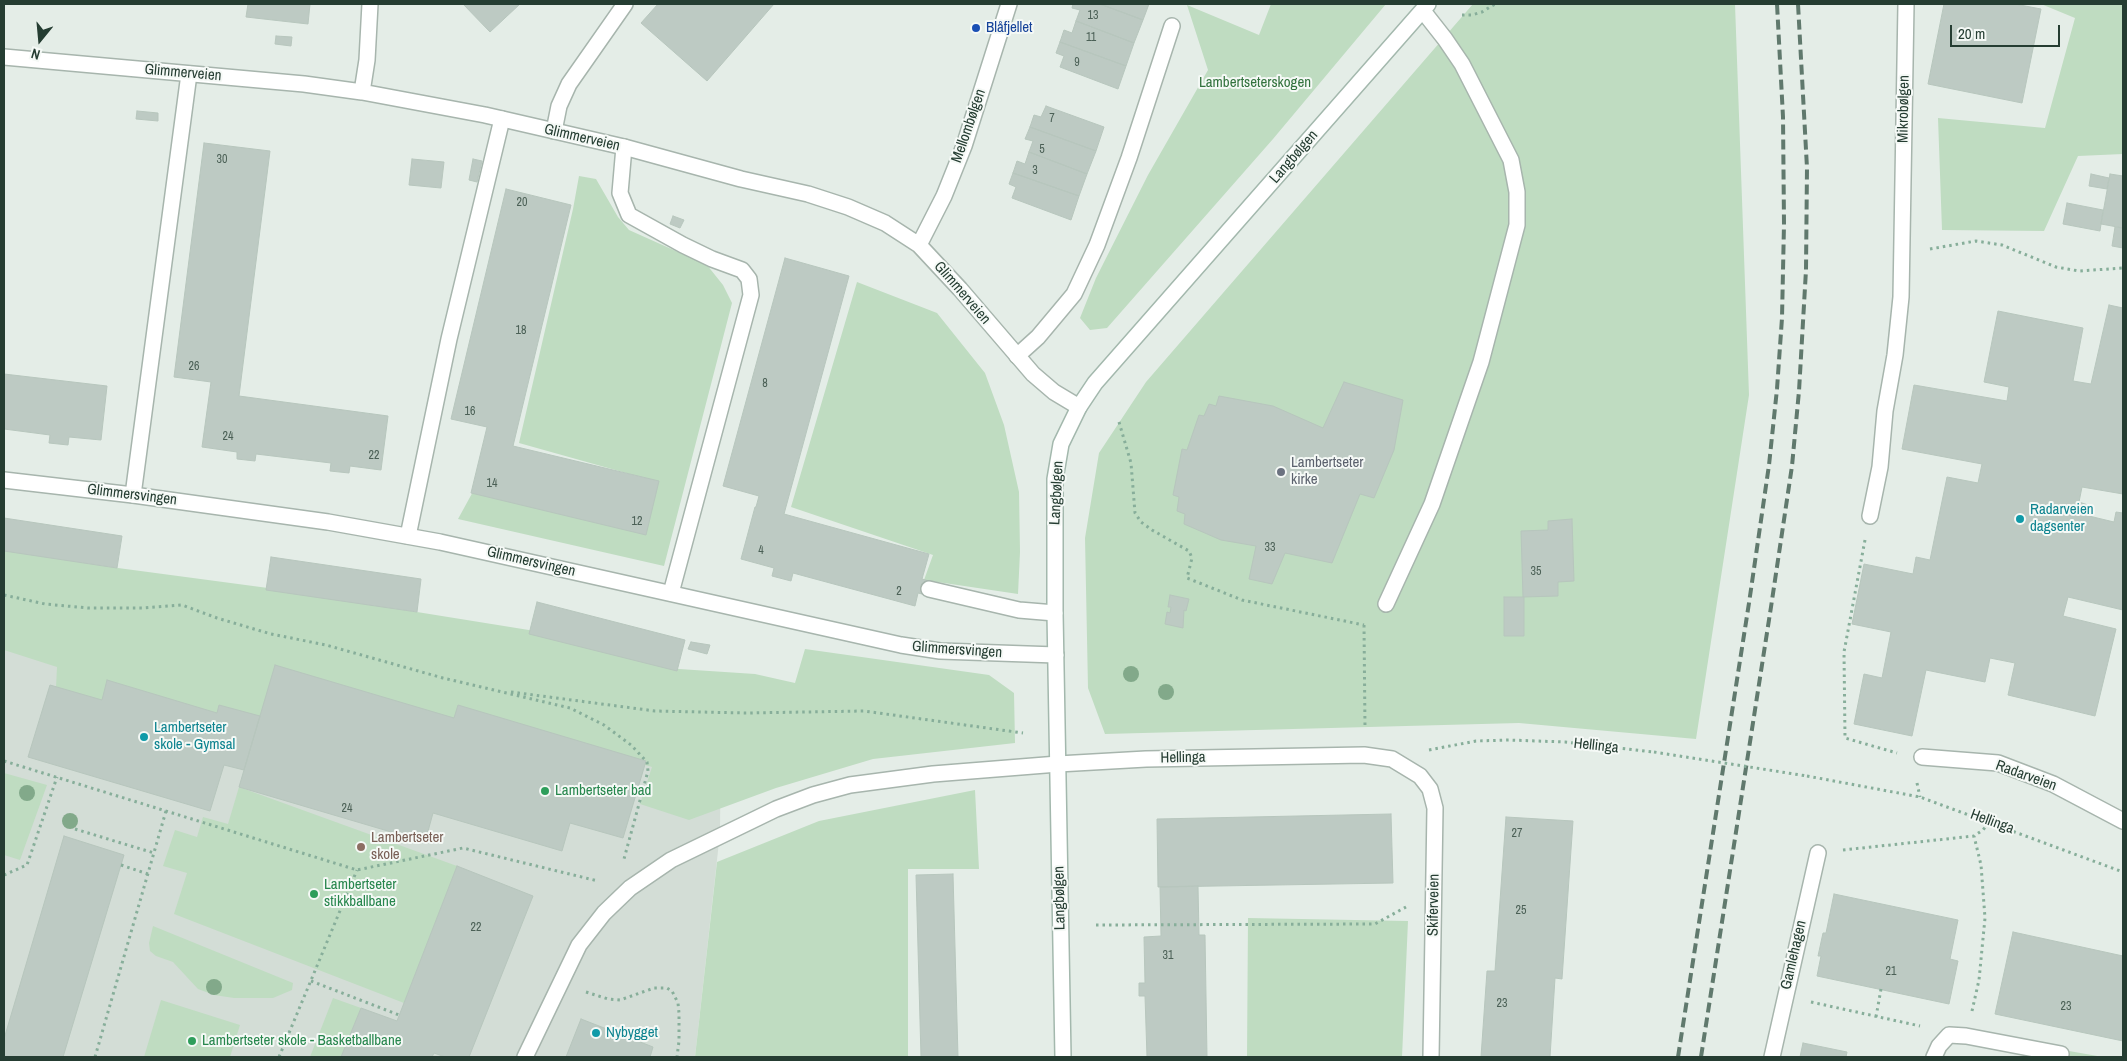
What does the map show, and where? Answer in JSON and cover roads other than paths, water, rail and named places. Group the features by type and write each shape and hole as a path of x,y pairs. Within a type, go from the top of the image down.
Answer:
{"street":[{"path":"362,92 367,60 370,4"},
{"path":"554,131 559,106 569,84 625,4"},
{"name":"Mellombølgen","path":"919,245 944,196 964,146 1009,4"},
{"name":"Mikrobølgen","path":"1870,516 1880,468 1885,411 1895,354 1901,297 1906,4"},
{"path":"1386,604 1435,494 1480,362 1517,225 1516,192 1511,160 1462,64 1425,7"},
{"name":"Langbølgen","path":"1063,1057 1055,613 1056,470 1061,444 1079,407 1095,383 1425,7"},
{"path":"1017,356 1038,337 1074,294 1097,245 1129,158 1172,26"},
{"name":"Glimmerveien","path":"4,57 304,84 362,92 502,119 624,147 731,176 808,194 848,207 885,223 919,245 960,289 1032,374 1054,392 1079,407"},
{"path":"133,495 189,74"},
{"path":"408,536 450,339 502,119"},
{"path":"624,147 620,193 629,215 690,249 742,270 749,279 751,295 671,593"},
{"name":"Glimmersvingen","path":"4,480 133,495 328,522 408,536 671,593 901,646 940,651 1056,655"},
{"path":"929,590 1019,610 1055,613"},
{"name":"Hellinga","path":"525,1057 579,945 623,887 671,860 776,809 813,795 850,785 933,774 1136,759 1364,755 1392,759 1404,765"},
{"name":"Radarveien","path":"1922,757 1998,763 2053,784 2123,821"},
{"name":"Skiferveien","path":"1404,765 1420,776 1430,789 1435,808 1431,1057"},
{"name":"Gamlehagen","path":"1772,1057 1818,853"},
{"path":"1934,1057 1939,1046 1949,1035 1966,1036 2061,1054"}],"railway":[{"path":"1678,1057 1749,603 1769,465 1777,389 1782,318 1784,224 1783,117 1777,4"},
{"path":"1701,1057 1792,466 1799,391 1806,270 1807,168 1798,4"}],"place":[{"name":"Blåfjellet","path":"976,28"},
{"name":"Lambertseter kirke","path":"1281,472"},
{"name":"Radarveien dagsenter","path":"2020,519"},
{"name":"Lambertseter skole - Gymsal","path":"144,737"},
{"name":"Lambertseter bad","path":"545,791"},
{"name":"Lambertseter skole","path":"361,847"},
{"name":"Lambertseter stikkballbane","path":"314,894"},
{"name":"Nybygget","path":"596,1033"},
{"name":"Lambertseter skole - Basketballbane","path":"192,1041"}],"park label":[{"name":"Lambertseterskogen","path":"1255,83"}]}
